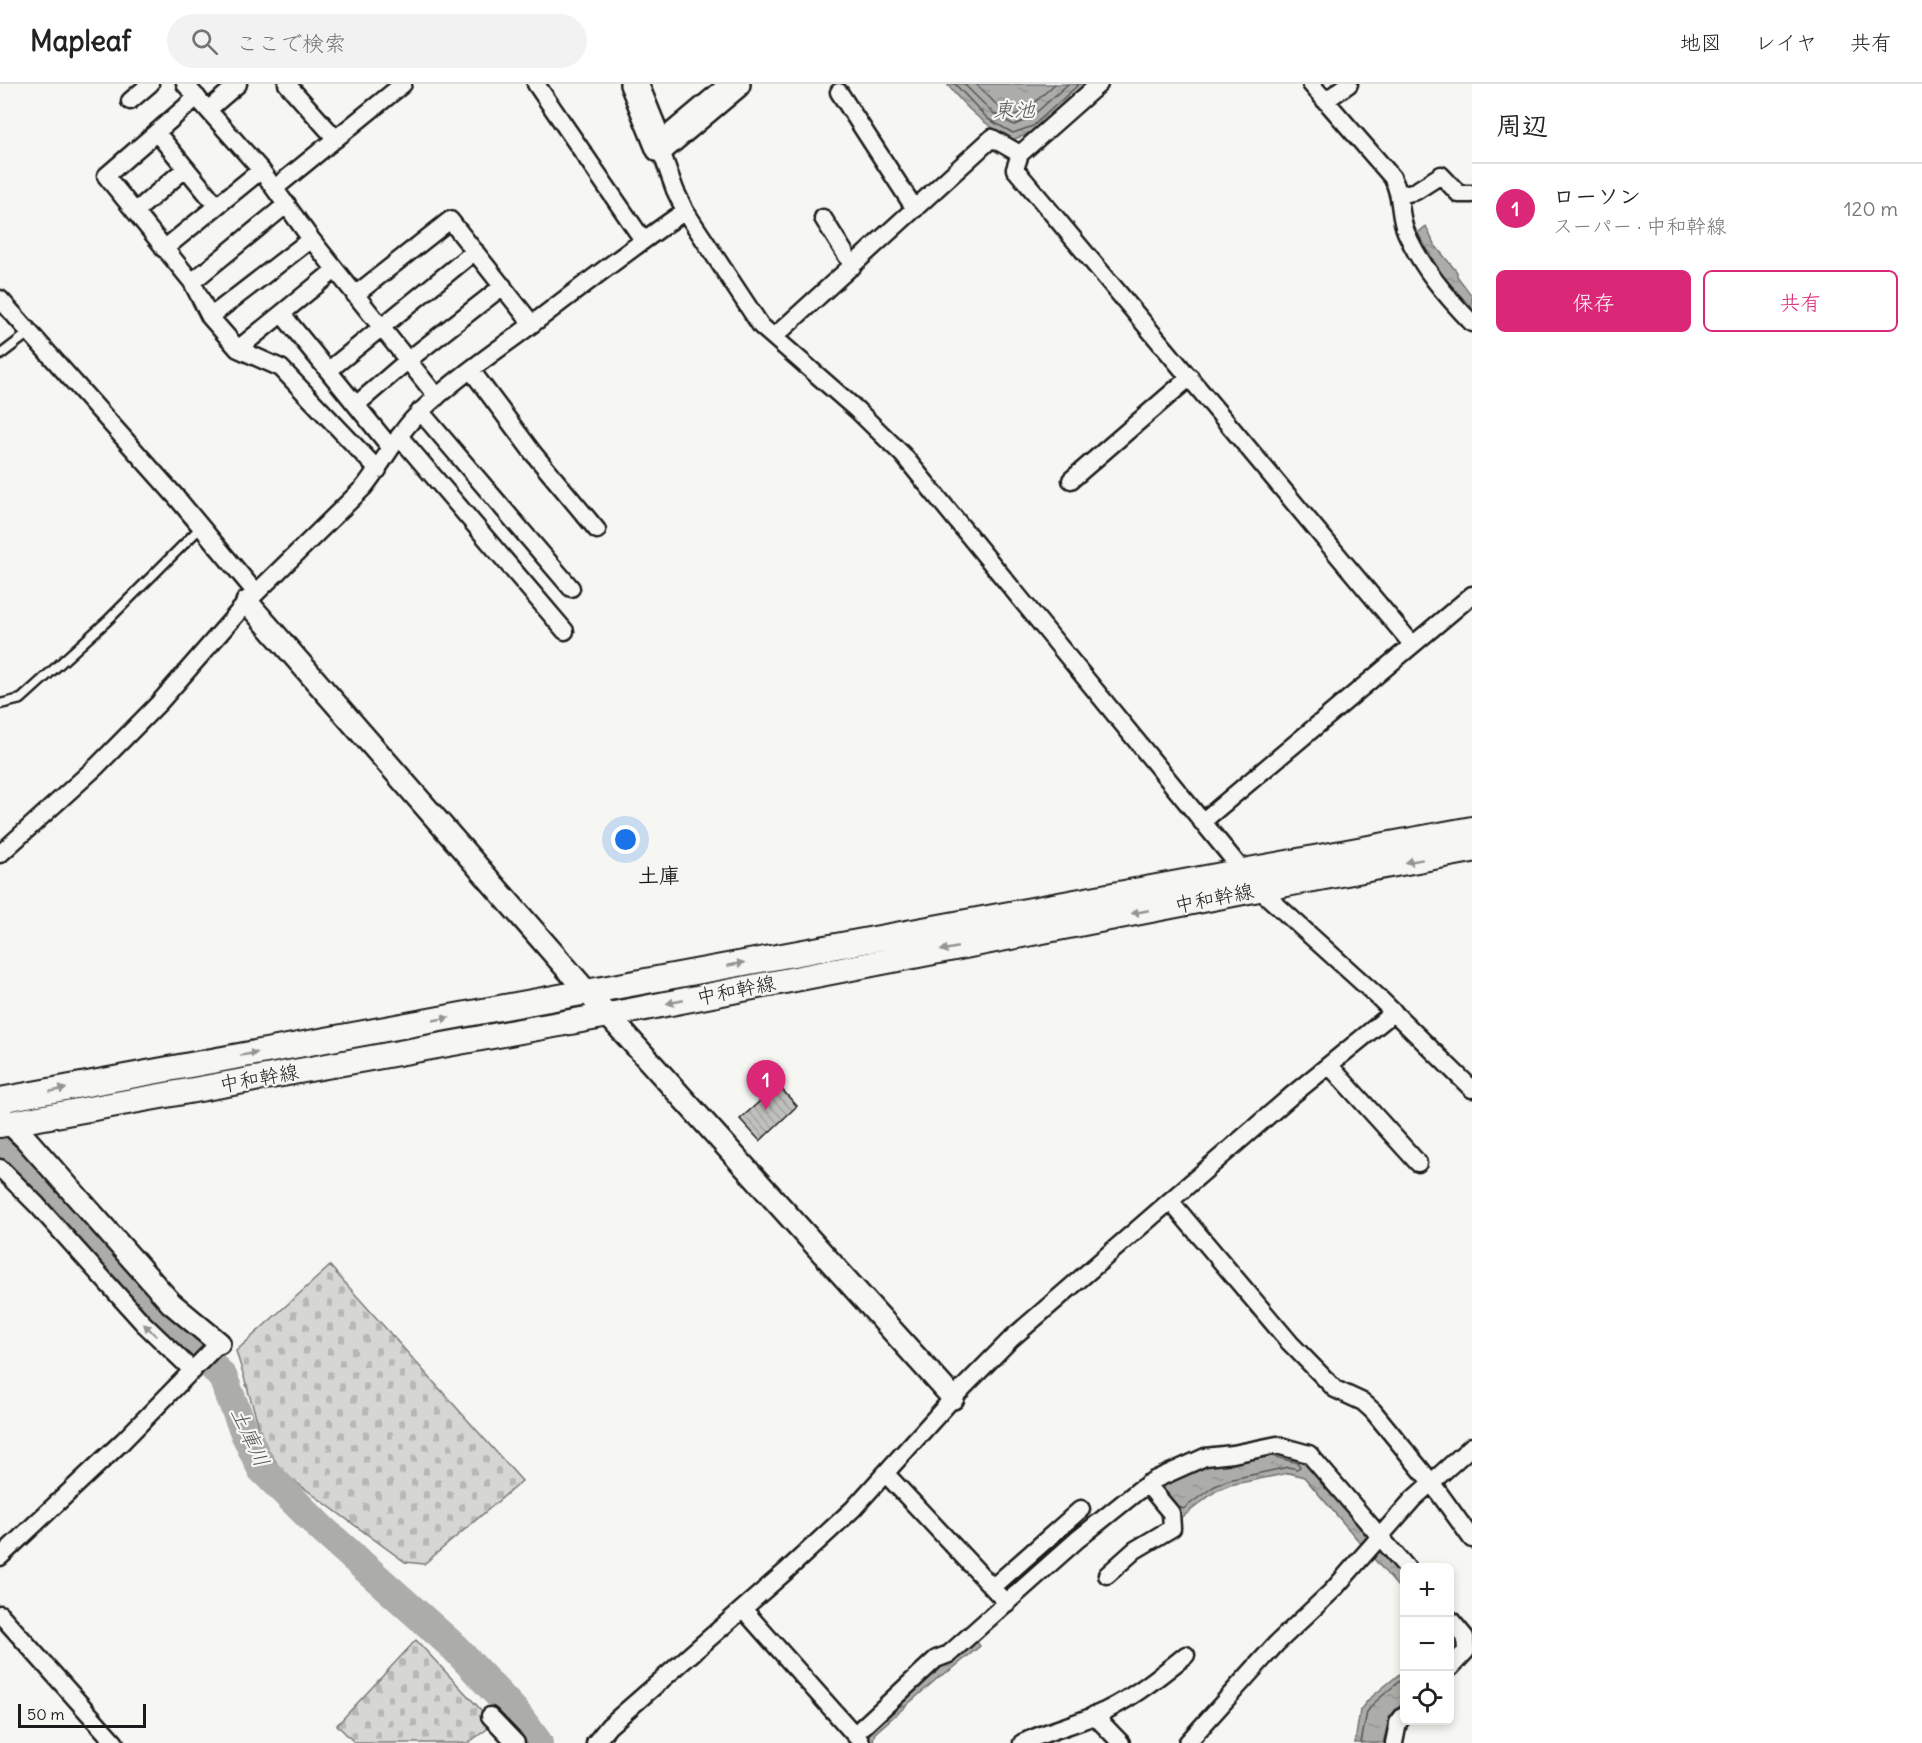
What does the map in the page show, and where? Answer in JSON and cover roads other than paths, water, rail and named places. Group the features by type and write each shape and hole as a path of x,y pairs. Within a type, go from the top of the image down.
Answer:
{"highway":[{"path":"634,84 660,148 736,84"}],"main road":[{"name":"中和幹線","path":"0,1100 1472,829"},
{"name":"中和幹線","path":"4,1121 609,1015 1472,850"}],"street":[{"path":"130,101 150,84"},
{"path":"185,84 261,170 335,270 437,397"},
{"path":"238,84 203,103 157,133 106,176 192,282 210,317 238,350 281,368 378,470"},
{"path":"287,84 336,139"},
{"path":"536,84 643,240"},
{"path":"1099,84 1020,154 1015,169 1412,644"},
{"path":"1311,84 1392,177 1400,195 1406,230 1416,249 1432,278 1472,323"},
{"path":"1325,101 1349,84"},
{"path":"275,188 401,85"},
{"path":"839,92 915,208"},
{"path":"157,133 217,206"},
{"path":"774,338 992,138 1020,154"},
{"path":"660,148 685,211 761,326 858,410 903,455 1259,889 1394,1012 1472,1089"},
{"path":"135,212 186,168"},
{"path":"164,249 261,170"},
{"path":"1400,195 1416,191 1441,175 1459,194 1472,194"},
{"path":"192,282 287,204"},
{"path":"0,854 97,766 151,711 251,597 364,488 395,442 420,411 643,240 685,211"},
{"path":"823,218 853,266"},
{"path":"355,295 450,220 532,324"},
{"path":"210,317 311,239"},
{"path":"329,370 476,251"},
{"path":"238,350 335,270"},
{"path":"356,405 407,361 504,286"},
{"path":"0,299 201,527 251,597 587,992 953,1398"},
{"path":"282,314 356,405 395,442 565,631"},
{"path":"471,370 533,453 597,530"},
{"path":"1071,480 1190,377"},
{"path":"420,411 571,588"},
{"path":"1202,822 1472,595"},
{"path":"595,1743 609,1726 820,1540 886,1474 953,1398 1028,1324 1329,1065 1394,1012"},
{"path":"1329,1065 1418,1163"},
{"path":"0,1557 123,1441 219,1343 171,1303 4,1121"},
{"path":"0,1168 37,1205 143,1323 192,1371"},
{"path":"1171,1202 1290,1343 1335,1389 1363,1402 1373,1411 1431,1482 1472,1539"},
{"path":"743,1609 858,1739 936,1659 949,1654 1078,1539 1147,1484 1205,1456 1233,1454 1277,1445 1309,1454 1403,1563"},
{"path":"1187,1743 1276,1644 1333,1590 1380,1535 1431,1482 1472,1446"},
{"path":"886,1474 1007,1603"},
{"path":"1107,1575 1135,1550 1172,1528 1171,1513 1147,1484"},
{"path":"993,1587 1081,1509"},
{"path":"0,1614 115,1743"},
{"path":"1454,1625 1465,1637 1466,1651 1454,1663"},
{"path":"1022,1743 1094,1715 1127,1699 1186,1655"},
{"path":"1094,1715 1121,1743"},
{"path":"490,1716 516,1743"},
{"path":"1394,1743 1400,1720"}],"lane":[{"path":"0,355 30,332"},
{"path":"0,704 21,699 107,621 201,527"}],"water":[{"name":"東池","path":"947,84 1088,84 1036,131 1012,140 976,116"},
{"path":"1426,226 1434,244 1457,272 1457,276 1472,296 1472,309 1442,275 1418,233"},
{"path":"1270,1450 1301,1457 1312,1465 1400,1571 1400,1589 1304,1477 1289,1473 1230,1485 1216,1491 1181,1518 1160,1495 1159,1488 1191,1472 1207,1460"},
{"path":"975,1639 980,1646 940,1676 875,1733 873,1740 876,1743 870,1743 864,1736 937,1664"},
{"path":"1400,1673 1400,1705 1390,1716 1383,1743 1355,1743 1360,1710 1368,1700"}],"waterway":[{"name":"土庫川","path":"0,1144 107,1258 200,1351 223,1378 262,1469 323,1530 454,1647 515,1712 538,1743"}],"place":[{"name":"ローソン","path":"766,1110"}],"district":[{"name":"土庫","path":"659,876"}]}
